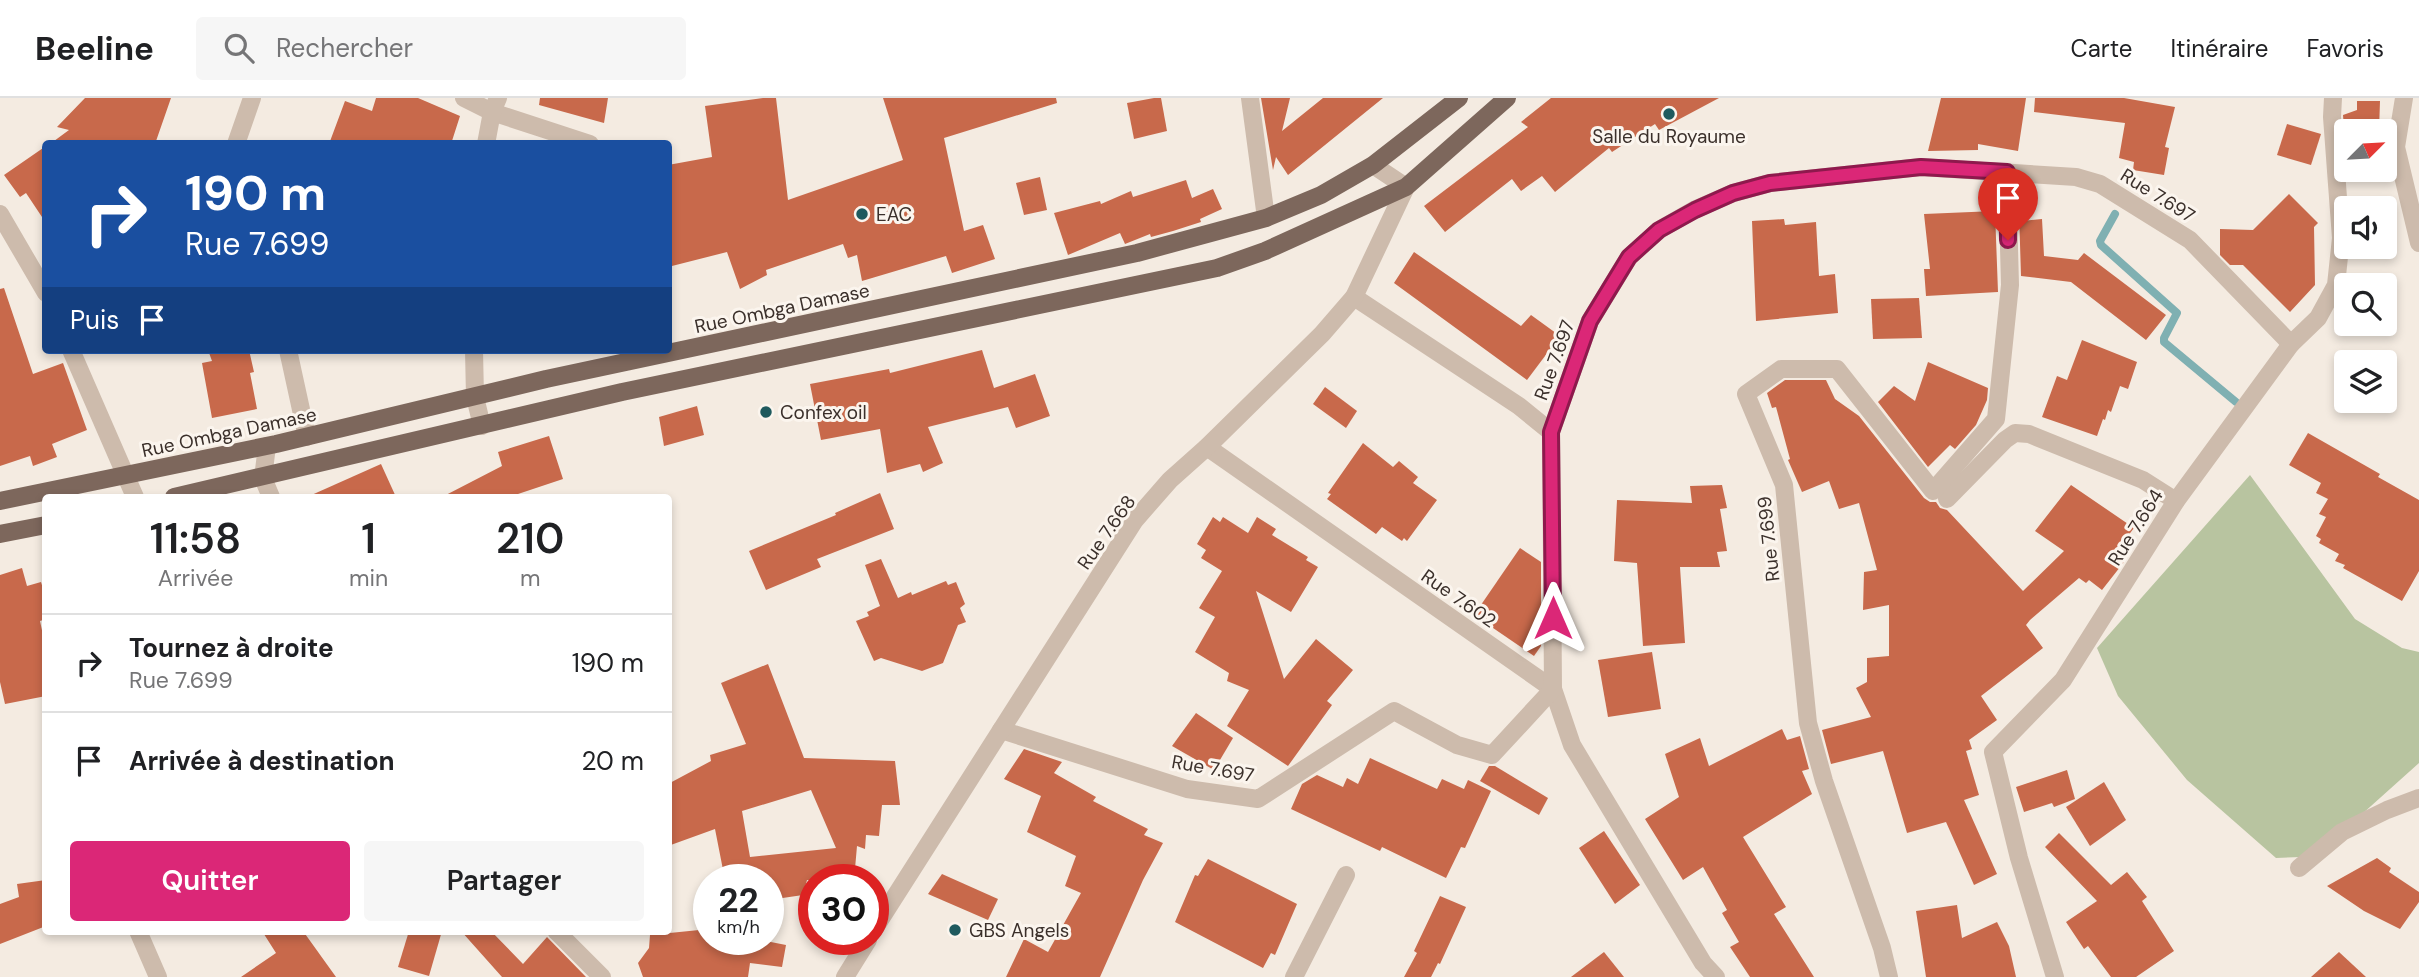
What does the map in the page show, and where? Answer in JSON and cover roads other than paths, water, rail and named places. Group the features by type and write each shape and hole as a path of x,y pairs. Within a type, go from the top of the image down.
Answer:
{"main road":[{"name":"Rue Ombga Damase","path":"672,352 1137,253 1266,218 1321,195 1373,165 1460,98"},
{"path":"188,494 622,392 1217,268 1265,251 1406,187 1507,98"},
{"name":"Rue Ombga Damase","path":"50,494 663,354"},
{"name":"Rue Ombga Damase","path":"0,501 42,495"},
{"path":"0,534 42,526"}],"street":[{"path":"237,140 252,98"},
{"path":"464,98 495,105 580,140"},
{"path":"1250,98 1266,218"},
{"name":"Rue 7.664","path":"2055,977 2019,858 1993,752 2063,680 2176,501 2291,344 2318,318 2336,285 2342,237 2332,117 2333,98"},
{"path":"2404,98 2396,147 2419,243"},
{"path":"487,140 495,105"},
{"path":"1373,165 1406,187"},
{"name":"Rue 7.697","path":"1001,730 1187,789 1258,799 1394,711 1457,745 1492,755 1553,689 1551,432 1590,321 1629,257 1659,230 1733,193 1770,183 1921,167 2076,177 2100,184 2190,240 2291,344"},
{"name":"Rue 7.699","path":"1889,977 1882,948 1824,781 1808,723 1784,485 1746,394 1781,369 1837,369 1933,491 1996,419 2010,285 2007,172"},
{"name":"Rue 7.668","path":"889,906 1135,520 1170,480 1322,334 1354,297 1406,187"},
{"path":"0,214 42,286"},
{"path":"1354,297 1520,406 1551,432"},
{"path":"73,354 134,494"},
{"path":"289,354 307,437"},
{"path":"474,354 475,397 482,426"},
{"path":"1947,499 2015,433 2029,434 2143,480 2176,501"},
{"path":"267,446 263,478 270,494"},
{"name":"Rue 7.602","path":"1207,447 1553,689"},
{"path":"1553,689 1572,745 1675,918 1703,963 1716,977"},
{"path":"2300,868 2342,832 2419,798"},
{"path":"1294,977 1346,875"},
{"path":"140,935 158,977"},
{"path":"560,935 602,977"},
{"path":"845,977 859,955"}],"waterway":[{"path":"2115,214 2100,241 2101,245 2177,313 2164,342 2236,402"}],"place":[{"name":"Salle du Royaume","path":"1669,114"},
{"name":"EAC","path":"862,214"},
{"name":"Confex oil","path":"766,412"},
{"name":"GBS Angels","path":"955,930"}]}
